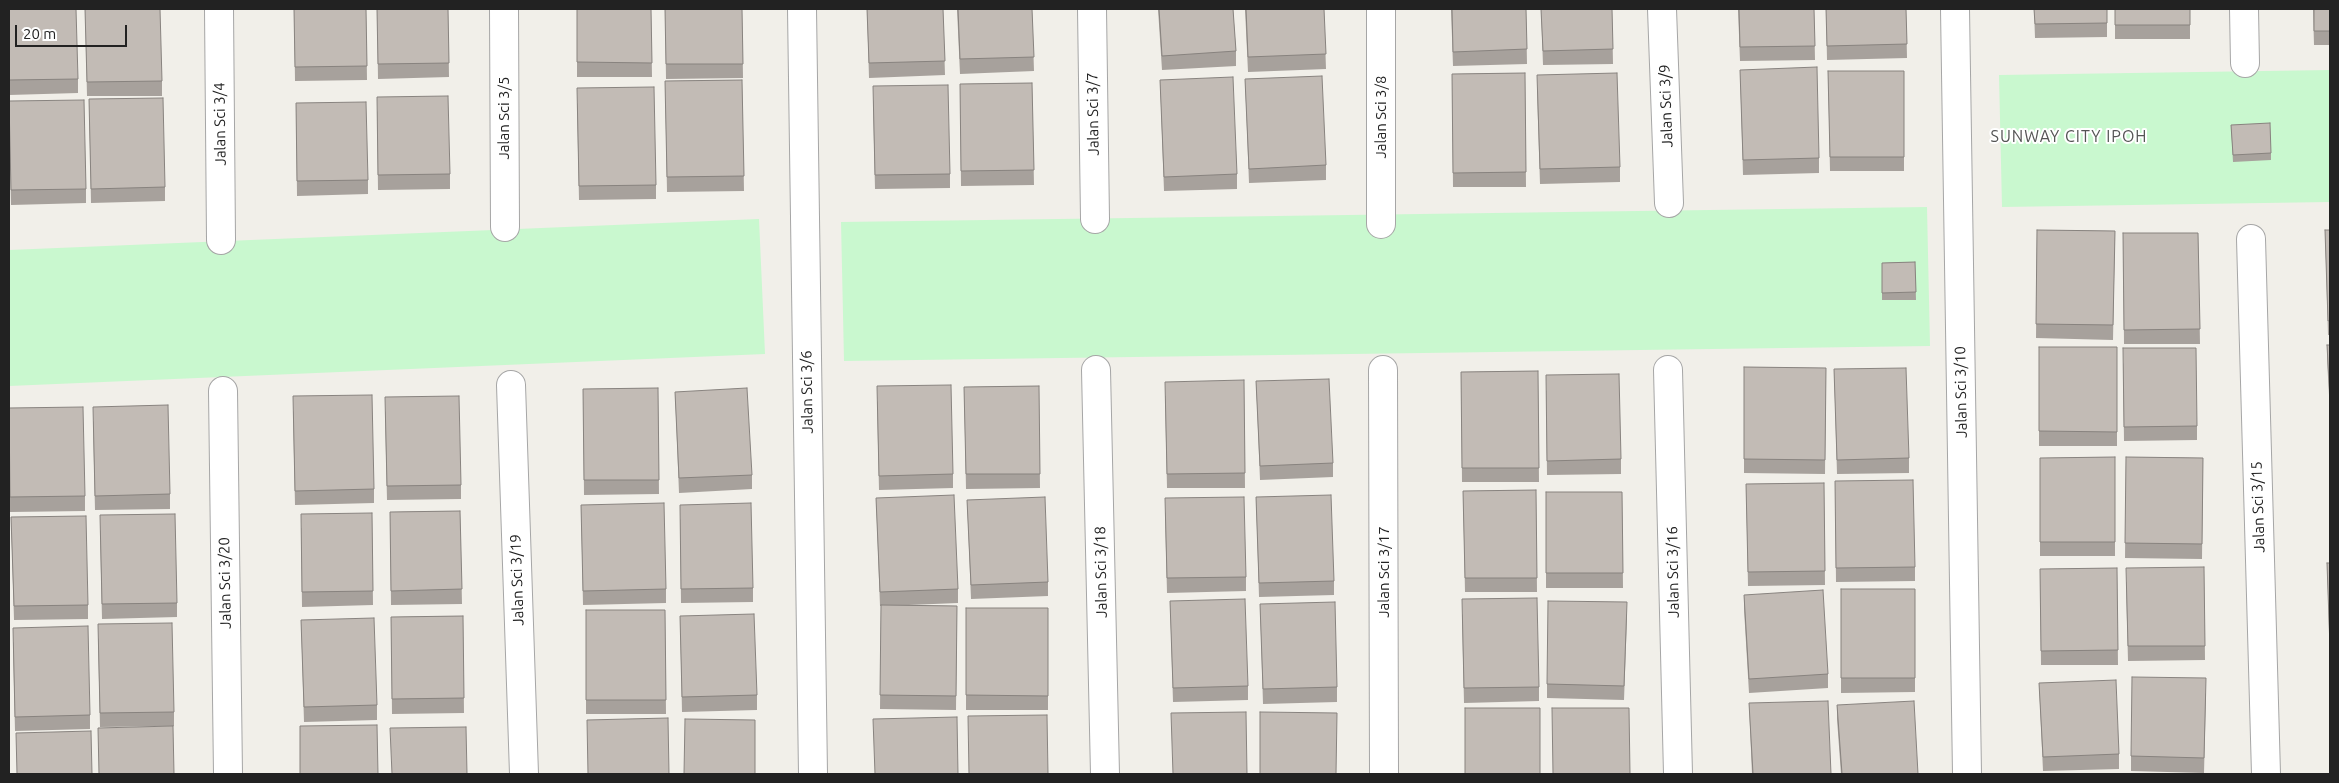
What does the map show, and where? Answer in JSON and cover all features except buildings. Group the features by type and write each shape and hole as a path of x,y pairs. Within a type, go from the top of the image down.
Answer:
{"street":[{"name":"Jalan Sci 3/4","path":"219,9 222,240"},
{"name":"Jalan Sci 3/5","path":"504,9 505,227"},
{"name":"Jalan Sci 3/6","path":"802,9 813,774"},
{"name":"Jalan Sci 3/7","path":"1092,9 1095,219"},
{"name":"Jalan Sci 3/8","path":"1381,9 1381,224"},
{"name":"Jalan Sci 3/9","path":"1662,9 1669,203"},
{"name":"Jalan Sci 3/10","path":"1955,9 1967,774"},
{"path":"2244,9 2245,63"},
{"name":"Jalan Sci 3/15","path":"2251,239 2266,774"},
{"name":"Jalan Sci 3/18","path":"1096,370 1105,774"},
{"name":"Jalan Sci 3/17","path":"1383,370 1384,774"},
{"name":"Jalan Sci 3/16","path":"1668,370 1678,774"},
{"name":"Jalan Sci 3/19","path":"511,385 524,774"},
{"name":"Jalan Sci 3/20","path":"223,391 228,774"}],"green space":[{"path":"2330,70 2330,202 2002,207 1999,75"},
{"path":"1927,207 1930,346 844,361 841,222"},
{"path":"759,219 765,354 9,386 9,250"}],"district":[{"name":"SUNWAY CITY IPOH","path":"2069,137"}]}
